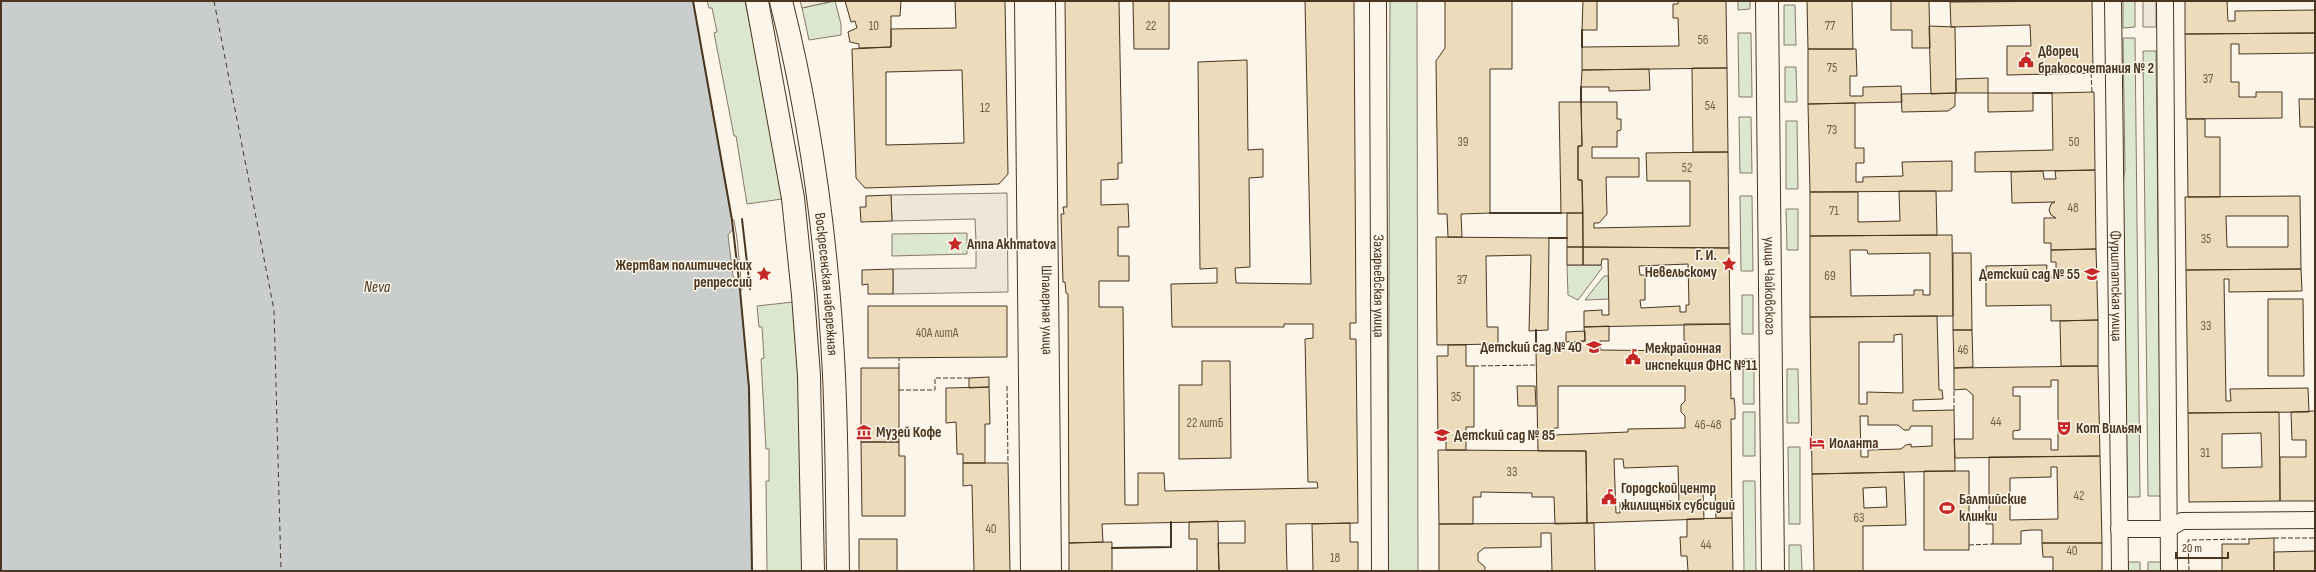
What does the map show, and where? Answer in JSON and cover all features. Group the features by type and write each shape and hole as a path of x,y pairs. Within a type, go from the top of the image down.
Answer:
{"street":[{"name":"Воскресенская набережная","path":"757,1 792,190 804,295 809,376 814,571"},
{"name":"Воскресенская набережная","path":"781,1 803,111 817,195 828,292 834,375 838,571"},
{"name":"Шпалерная улица","path":"1026,1 1032,571"},
{"name":"Шпалерная улица","path":"1044,1 1050,571"},
{"name":"Захарьевская улица","path":"1378,1 1380,571"},
{"name":"улица Чайковского","path":"1767,1 1773,571"},
{"name":"Фурштатская улица","path":"2113,1 2120,571"},
{"path":"2164,1 2169,571"},
{"path":"2119,529 2168,529 2182,521 2315,520"}],"green space":[{"path":"707,1 745,1 769,117 782,199 747,204 736,136 734,136 714,33 717,32 712,8 709,8"},
{"path":"835,1 841,24 841,35 809,40 802,8"},
{"path":"1390,1 1417,1 1418,571 1388,571"},
{"path":"1738,1 1750,1 1750,9 1738,10"},
{"path":"2123,1 2135,1 2135,27 2123,28"},
{"path":"1784,5 1795,5 1796,45 1784,45"},
{"path":"1738,33 1751,33 1752,97 1739,97"},
{"path":"2123,38 2135,38 2140,497 2126,497 2122,188 2125,170"},
{"path":"2143,51 2156,51 2161,496 2148,496"},
{"path":"1785,67 1796,67 1797,102 1785,102"},
{"path":"1739,117 1751,117 1752,173 1740,173"},
{"path":"1786,121 1797,121 1798,189 1786,189"},
{"path":"1740,196 1752,196 1753,271 1741,271"},
{"path":"1786,209 1798,209 1798,250 1787,250"},
{"path":"967,233 967,254 892,256 892,234"},
{"path":"1567,265 1601,265 1602,268 1578,300 1568,295"},
{"path":"1604,276 1609,276 1609,299 1585,300"},
{"path":"1742,295 1753,295 1753,334 1742,334"},
{"path":"793,302 799,376 804,571 767,571 766,481 769,481 769,449 766,449 761,359 764,358 762,327 759,327 757,306"},
{"path":"1743,359 1754,359 1754,404 1743,404"},
{"path":"1787,369 1798,369 1799,423 1787,423"},
{"path":"1743,412 1755,412 1755,456 1743,456"},
{"path":"1788,447 1800,447 1800,524 1789,524"},
{"path":"1743,481 1755,481 1756,571 1744,571"},
{"path":"1789,545 1801,545 1802,571 1789,571"},
{"path":"2127,562 2140,562 2140,571 2127,571"},
{"path":"2148,562 2161,562 2161,571 2148,571"}],"shaded area":[{"path":"800,1 833,1 802,8"},
{"path":"2143,1 2156,1 2156,27 2143,27"},
{"path":"1007,193 1008,292 893,294 893,269 976,268 976,241 975,219 892,221 891,195"}],"water":[{"name":"Neva","path":"1,1 693,1 732,220 740,290 749,388 752,571 1,571"}],"pier":[{"path":"732,220 734,220 737,238 742,290 740,290 739,282 733,276 728,235 733,229"}],"building":[{"path":"845,1 901,1 900,16 891,16 891,47 859,48 859,44 850,42 848,32 857,28 855,21 851,22"},
{"path":"955,1 1005,1 1008,174 999,184 865,188 856,178 852,49 891,47 891,29 956,28","holes":["962,70 964,143 886,145 886,72"]},
{"path":"1065,1 1119,1 1122,163 1118,163 1118,179 1101,180 1101,205 1128,204 1129,227 1118,227 1118,256 1129,256 1129,281 1099,281 1099,307 1123,307 1125,505 1138,505 1138,473 1164,473 1165,491 1318,488 1317,482 1308,482 1305,339 1313,338 1313,324 1284,324 1284,327 1172,327 1171,284 1217,283 1217,268 1200,269 1198,62 1247,60 1248,150 1263,149 1263,177 1249,178 1250,267 1235,268 1236,283 1311,284 1305,1 1354,1 1356,323 1350,323 1350,339 1356,339 1358,523 1286,524 1287,571 1219,571 1218,543 1245,543 1245,521 1102,524 1103,542 1069,543 1068,294 1066,293 1065,282 1063,282 1061,214 1064,214 1063,207 1067,207"},
{"path":"1133,1 1169,1 1169,49 1134,49"},
{"path":"1445,1 1512,1 1512,69 1490,69 1490,213 1461,214 1462,237 1448,237 1447,214 1438,214 1436,61 1445,48"},
{"path":"1583,1 1597,1 1597,30 1582,30"},
{"path":"1678,1 1726,1 1727,68 1582,70 1582,47 1679,46 1678,18 1673,18 1673,4 1678,4"},
{"path":"1807,1 1852,1 1853,49 1808,49"},
{"path":"1891,1 1929,1 1930,48 1912,48 1912,30 1891,30"},
{"path":"2092,1 2093,73 2007,75 2007,46 2031,46 2030,25 1951,27 1950,2"},
{"path":"2185,1 2227,1 2228,21 2235,21 2235,11 2315,10 2315,33 2185,34"},
{"path":"1929,26 1955,27 1956,93 1931,94"},
{"path":"2315,33 2315,53 2239,54 2239,44 2231,44 2231,82 2239,82 2239,97 2256,97 2256,92 2282,92 2282,118 2186,119 2185,34"},
{"path":"1808,49 1856,49 1857,76 1850,76 1850,96 1863,96 1863,87 1901,86 1902,102 1808,104"},
{"path":"1692,68 1727,68 1728,152 1693,152"},
{"path":"1649,69 1650,90 1609,91 1609,87 1581,87 1582,70"},
{"path":"1988,78 1988,93 1956,93 1956,79"},
{"path":"2094,92 2095,170 1975,172 1975,152 2053,150 2052,93"},
{"path":"1955,93 1955,106 1948,111 1902,112 1901,94"},
{"path":"1988,93 2033,93 2033,111 1988,112"},
{"path":"2299,99 2315,99 2315,127 2300,127"},
{"path":"1559,102 1581,102 1582,146 1578,146 1578,180 1582,180 1583,213 1561,213"},
{"path":"1581,102 1617,102 1617,119 1621,119 1621,130 1617,131 1617,147 1592,147 1592,158 1639,158 1639,177 1606,177 1607,214 1599,223 1594,223 1594,228 1690,226 1690,181 1647,181 1646,153 1728,152 1729,248 1583,247 1582,180 1578,180 1578,146 1582,146"},
{"path":"1855,103 1855,148 1864,148 1864,163 1856,163 1856,182 1863,182 1863,177 1903,176 1902,162 1952,161 1952,191 1810,192 1808,104"},
{"path":"2187,119 2205,119 2205,137 2220,137 2220,197 2188,197"},
{"path":"2095,170 2096,249 2051,250 2051,243 2044,243 2044,218 2056,218 2051,215 2049,210 2051,204 2055,202 2012,203 2011,172 2043,171 2044,179 2056,179 2055,171"},
{"path":"1899,191 1936,191 1937,235 1810,236 1810,192 1858,192 1858,222 1900,221"},
{"path":"891,195 892,221 861,222 860,207 866,207 866,196"},
{"path":"2300,196 2301,269 2186,270 2185,197","holes":["2226,216 2288,216 2288,247 2227,247"]},
{"path":"1567,213 1583,213 1583,247 1567,247"},
{"path":"1952,235 1953,316 1810,317 1810,236","holes":["1850,250 1867,250 1868,254 1930,253 1930,295 1923,295 1923,290 1914,290 1914,295 1851,296"]},
{"path":"1436,237 1549,238 1548,330 1529,331 1531,255 1486,256 1487,327 1498,327 1498,344 1437,345"},
{"path":"1567,247 1583,247 1583,265 1567,265"},
{"path":"1583,247 1729,248 1730,324 1584,327 1584,311 1602,310 1602,315 1609,315 1608,259 1602,259 1601,265 1583,265","holes":["1688,264 1689,305 1686,305 1686,312 1680,312 1680,306 1641,308 1640,300 1645,300 1645,275 1640,275 1639,266"]},
{"path":"2096,249 2098,320 2051,321 2051,305 1986,306 1986,266 2047,265 2046,277 2056,277 2056,262 2051,262 2051,250"},
{"path":"1953,253 1971,253 1972,330 1953,330"},
{"path":"893,269 893,294 868,294 868,284 862,285 862,270"},
{"path":"2301,269 2302,291 2229,292 2229,279 2224,279 2226,401 2231,401 2230,389 2308,388 2309,412 2188,413 2186,270"},
{"path":"2268,299 2303,299 2304,376 2268,376"},
{"path":"868,306 1007,306 1007,357 868,358"},
{"path":"1937,316 1939,390 1942,390 1943,399 1913,400 1913,411 1954,410 1955,471 1812,474 1810,317","holes":["1902,334 1903,393 1867,392 1867,404 1859,404 1859,342 1894,342 1894,335","1860,416 1868,416 1868,425 1898,425 1904,430 1909,430 1911,426 1932,426 1932,446 1911,447 1911,444 1906,445 1901,449 1868,450 1868,457 1861,457"]},
{"path":"2098,320 2098,366 2061,366 2060,321"},
{"path":"1684,324 1730,324 1731,399 1734,398 1735,408 1735,419 1731,419 1732,518 1716,518 1715,493 1703,493 1704,519 1587,523 1586,451 1538,451 1536,350 1575,349 1574,342 1585,341 1584,327 1609,326 1609,341 1600,341 1600,350 1689,351 1689,344 1684,340","holes":["1558,386 1685,386 1685,401 1681,405 1681,412 1685,416 1685,428 1628,429 1628,432 1554,435 1554,428 1558,428","1614,459 1623,459 1624,468 1678,466 1679,505 1674,505 1674,501 1620,502 1620,513 1616,513"]},
{"path":"1953,330 1972,330 1973,367 1954,368"},
{"path":"1585,331 1585,341 1566,342 1566,332"},
{"path":"1448,345 1466,345 1466,366 1474,366 1474,427 1466,427 1466,450 1446,450 1446,440 1438,440 1437,356 1448,356"},
{"path":"1202,361 1230,361 1231,458 1179,459 1179,385 1202,385"},
{"path":"2098,366 2100,456 1955,458 1954,439 1973,439 1973,395 1966,389 1954,390 1954,368","holes":["2051,380 2058,380 2058,450 2051,450 2051,439 2013,439 2013,431 2020,430 2020,396 2013,396 2013,387 2051,387"]},
{"path":"861,368 899,368 899,442 861,442"},
{"path":"989,377 989,387 969,388 969,378"},
{"path":"1517,386 1535,386 1536,406 1518,406"},
{"path":"989,387 990,424 985,424 985,463 963,463 963,454 957,454 956,422 946,423 946,388"},
{"path":"2315,411 2315,501 2280,501 2280,457 2306,457 2306,440 2292,440 2291,412"},
{"path":"2279,412 2280,501 2189,502 2188,413","holes":["2261,433 2262,467 2222,468 2222,434"]},
{"path":"861,442 899,442 899,456 905,456 905,516 862,516"},
{"path":"1438,450 1586,451 1587,523 1555,524 1554,497 1532,497 1532,493 1481,492 1481,497 1473,497 1473,524 1439,524"},
{"path":"2100,456 2102,543 2042,543 2042,530 2031,530 2021,531 2021,544 1993,544 1993,524 1986,524 1986,512 1989,512 1989,457","holes":["2051,467 2057,467 2058,519 2010,520 2010,478 2051,477"]},
{"path":"963,463 1008,463 1010,571 974,571 972,485 963,486"},
{"name":"Балтийские клинки","path":"1924,471 1969,471 1969,550 1924,550"},
{"path":"1904,472 1906,525 1863,526 1863,571 1814,571 1812,474","holes":["1886,487 1887,507 1864,508 1863,488"]},
{"path":"1732,518 1733,571 1688,571 1687,556 1681,556 1680,537 1687,537 1687,519"},
{"path":"1218,521 1219,571 1197,571 1197,539 1189,539 1189,522"},
{"path":"1350,523 1350,542 1358,542 1358,571 1313,571 1312,524"},
{"path":"1594,523 1595,571 1552,571 1551,533 1541,533 1541,547 1484,548 1478,553 1478,561 1485,567 1485,571 1439,571 1439,524"},
{"path":"2274,538 2274,571 2222,571 2222,544 2249,544 2249,539"},
{"path":"859,539 897,539 897,571 859,571"},
{"path":"1112,542 1112,571 1069,571 1069,543"},
{"path":"2042,543 2102,543 2102,571 2053,571 2053,557 2043,557"},
{"path":"2315,551 2315,571 2274,571 2274,552"}],"ferry route":[{"path":"214,1 274,310 281,571"}],"fence":[{"path":"2091,73 2092,92"},
{"path":"899,358 899,368"},
{"path":"1474,366 1537,365"},
{"path":"899,390 935,390 935,378 969,378"},
{"path":"1007,386 1008,463"},
{"path":"1954,390 1954,410"},
{"path":"2274,538 2315,538"},
{"path":"2189,571 2188,540 2249,539"},
{"path":"1969,545 1993,544"}],"wall":[{"path":"693,1 732,220 740,290 749,388 752,571"},
{"path":"1582,30 1582,47"},
{"path":"1581,87 1581,102"},
{"path":"2033,93 2052,93"},
{"path":"1490,213 1561,213"},
{"path":"742,219 750,289"},
{"path":"1549,238 1567,238"},
{"path":"1536,330 1536,350"},
{"path":"1112,548 1171,547 1171,522"}],"place":[{"name":"Дворец бракосочетания № 2","path":"2026,60"},
{"name":"Anna Akhmatova","path":"955,244"},
{"name":"Г. И. Невельскому","path":"1729,264"},
{"name":"Жертвам политических репрессий","path":"764,274"},
{"name":"Детский сад № 55","path":"2092,274"},
{"name":"Детский сад № 40","path":"1594,347"},
{"name":"Межрайонная инспекция ФНС №11","path":"1633,357"},
{"name":"Кот Вильям","path":"2064,428"},
{"name":"Музей Кофе","path":"864,432"},
{"name":"Детский сад № 85","path":"1442,435"},
{"name":"Иоланта","path":"1817,443"},
{"name":"Городской центр жилищных субсидий","path":"1609,497"},
{"name":"Балтийские клинки","path":"1947,508"}]}
